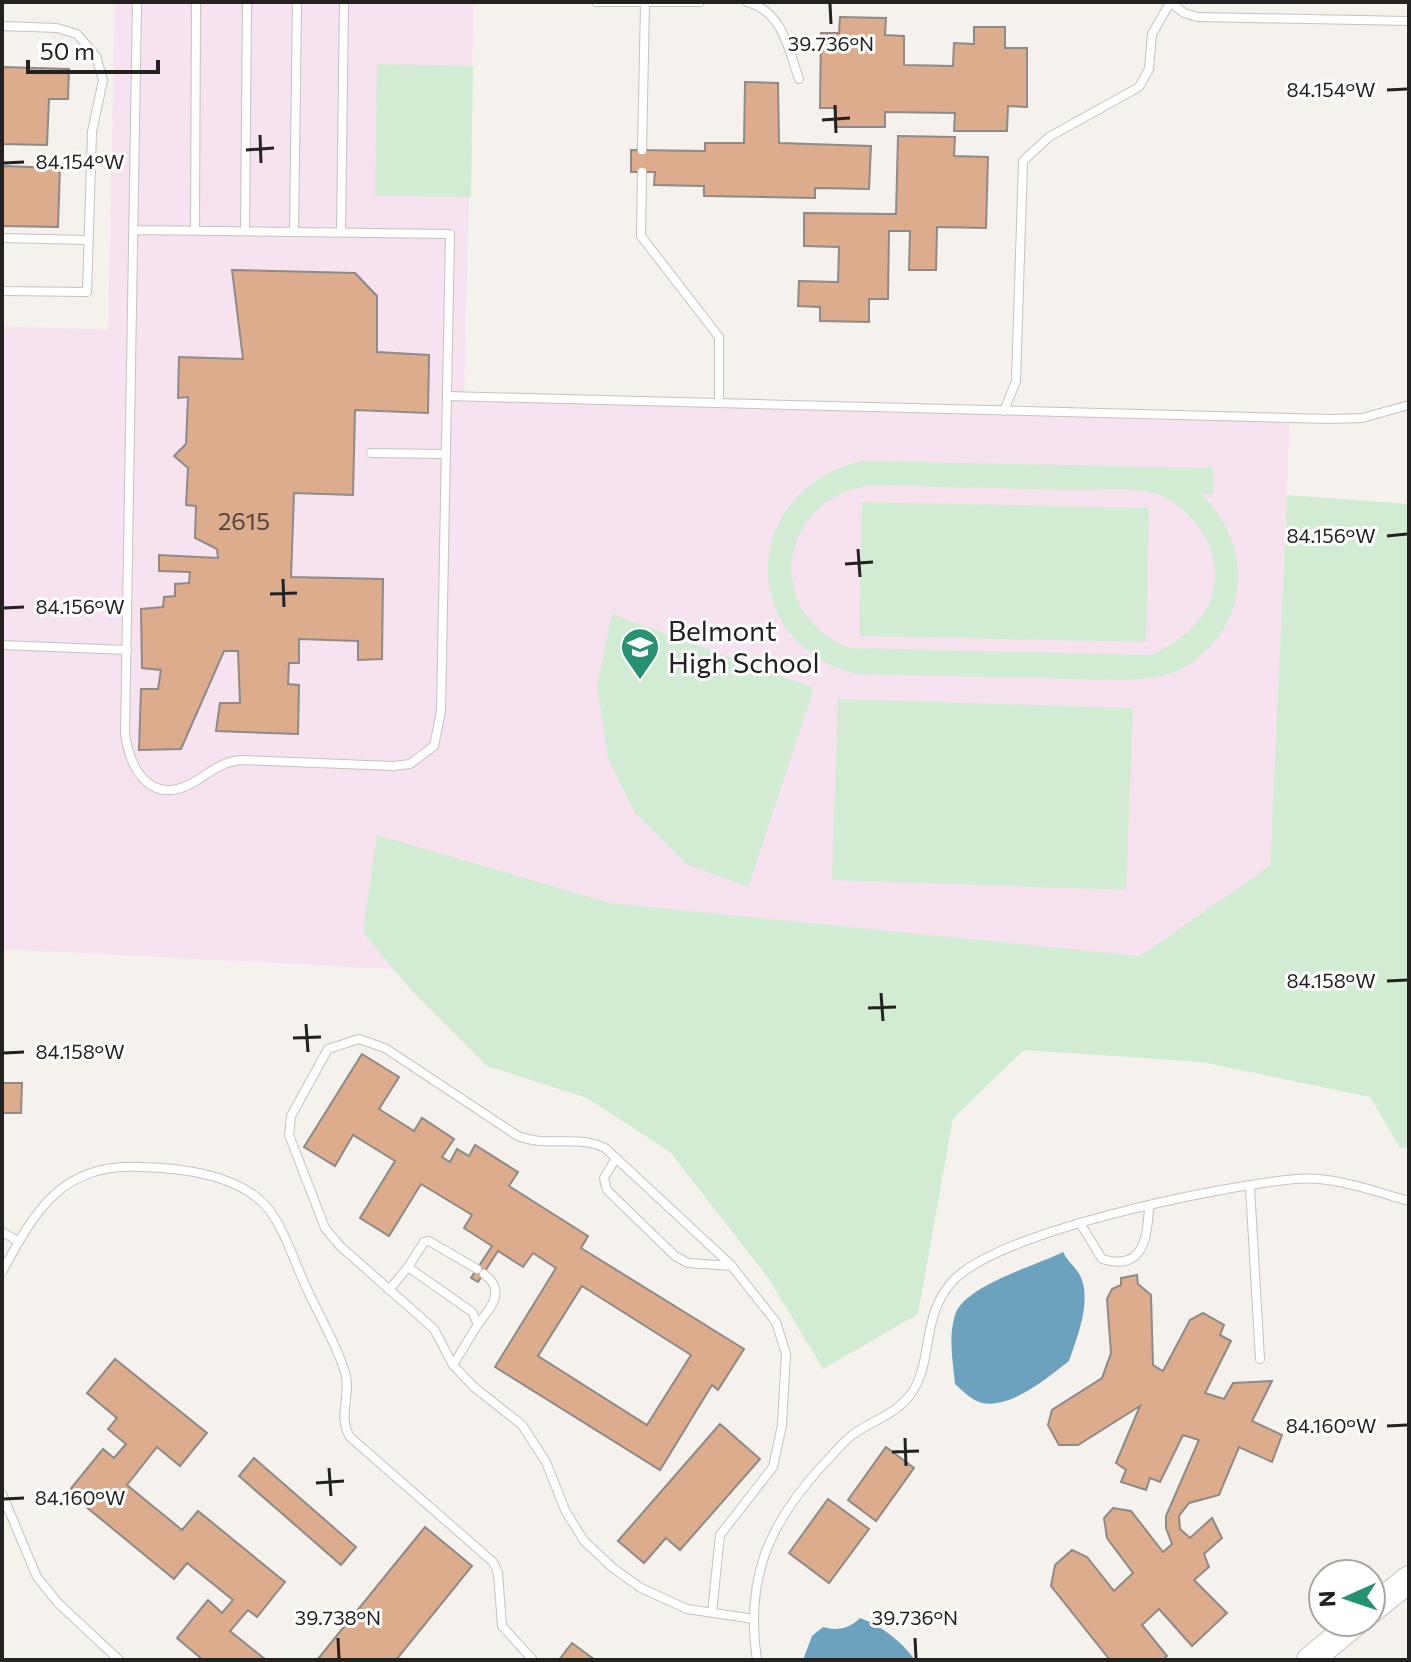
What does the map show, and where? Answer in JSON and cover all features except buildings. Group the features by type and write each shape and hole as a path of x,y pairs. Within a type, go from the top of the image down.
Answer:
{"main road":[{"path":"1387,1597 1409,1579"},
{"path":"1310,1660 1337,1638"}],"lane":[{"path":"133,230 450,234 441,711 434,746 410,764 225,761 178,789 150,786 138,776 129,758 125,734 127,650 133,230 137,2"},
{"path":"195,231 196,2"},
{"path":"245,231 247,2"},
{"path":"294,232 297,2"},
{"path":"341,232 344,2"},
{"path":"596,2 700,2"},
{"path":"747,2 771,12 779,23 799,79"},
{"path":"1004,411 1016,381 1023,161 1049,137 1139,87 1149,69 1152,34 1170,2 1198,17 1409,21"},
{"path":"642,150 645,4"},
{"path":"2,26 57,28 77,34 96,56 103,80 92,132 87,292 2,291"},
{"path":"642,172 641,236 719,337 719,403"},
{"path":"2,238 88,240"},
{"path":"447,396 1330,419 1362,418 1409,405"},
{"path":"371,453 446,454"},
{"path":"2,645 127,650"},
{"path":"712,1613 720,1535 773,1467 785,1392 786,1354 776,1322 732,1266 616,1158 587,1140 535,1142 518,1136 385,1048 359,1039 328,1049 291,1116 289,1135 325,1228 340,1246 434,1329 453,1365 522,1425 546,1462 565,1510 584,1541 641,1588 687,1609 712,1613 754,1619"},
{"path":"616,1158 604,1178 607,1190 675,1256 688,1263 732,1266"},
{"path":"2,1272 18,1241 44,1204 83,1173 104,1168 141,1167 194,1172 225,1181 268,1208 345,1372 343,1416 346,1430 493,1562 498,1573 502,1626 533,1660"},
{"path":"757,1660 754,1619 759,1571 768,1538 791,1500 850,1437 888,1415 910,1395 921,1374 934,1307 952,1281 999,1252 1080,1223 1149,1205 1250,1187 1297,1179 1332,1181 1409,1201"},
{"path":"1250,1187 1260,1359"},
{"path":"1080,1223 1102,1259 1122,1261 1141,1250 1148,1237 1149,1205"},
{"path":"2,1232 18,1241"},
{"path":"389,1290 424,1242 429,1241 493,1281 497,1291 490,1309 453,1365"},
{"path":"408,1267 472,1312 478,1324"},
{"path":"2,1494 37,1577 58,1603 119,1660"}],"shaded area":[{"name":"Belmont High School","path":"115,2 474,2 464,397 1290,418 1270,866 1258,1013 2,949 2,326 108,330"}],"green space":[{"path":"377,64 473,66 471,197 375,196"},
{"path":"863,461 1213,468 1214,494 1201,494 1229,534 1236,556 1238,579 1235,602 1227,624 1213,644 1178,671 1160,676 1123,680 856,674 816,657 788,631 772,600 768,566 775,532 793,501 823,476","holes":["875,485 1125,489 1158,494 1193,520 1209,546 1215,573 1210,601 1187,632 1152,655 849,648 821,631 802,608 793,583 793,556 801,531 818,509 843,493"]},
{"path":"1287,495 1409,504 1409,1148 1400,1148 1370,1097 1202,1062 1024,1050 953,1118 918,1314 823,1369 769,1279 670,1152 587,1098 487,1066 410,989 363,932 377,835 610,903 1140,956 1270,866"},
{"path":"862,502 1149,508 1146,642 859,636"},
{"path":"612,614 814,688 748,887 686,864 635,813 608,758 597,686"},
{"path":"838,699 1133,708 1126,890 832,880"}],"water":[{"path":"1063,1252 1078,1272 1084,1293 1082,1317 1069,1361 1016,1397 993,1404 974,1400 955,1384 952,1332 961,1304 986,1286"},
{"path":"860,1618 890,1635 915,1660 803,1660 812,1636 823,1627 843,1628"}],"place":[{"name":"Belmont High School","path":"640,681"}]}
